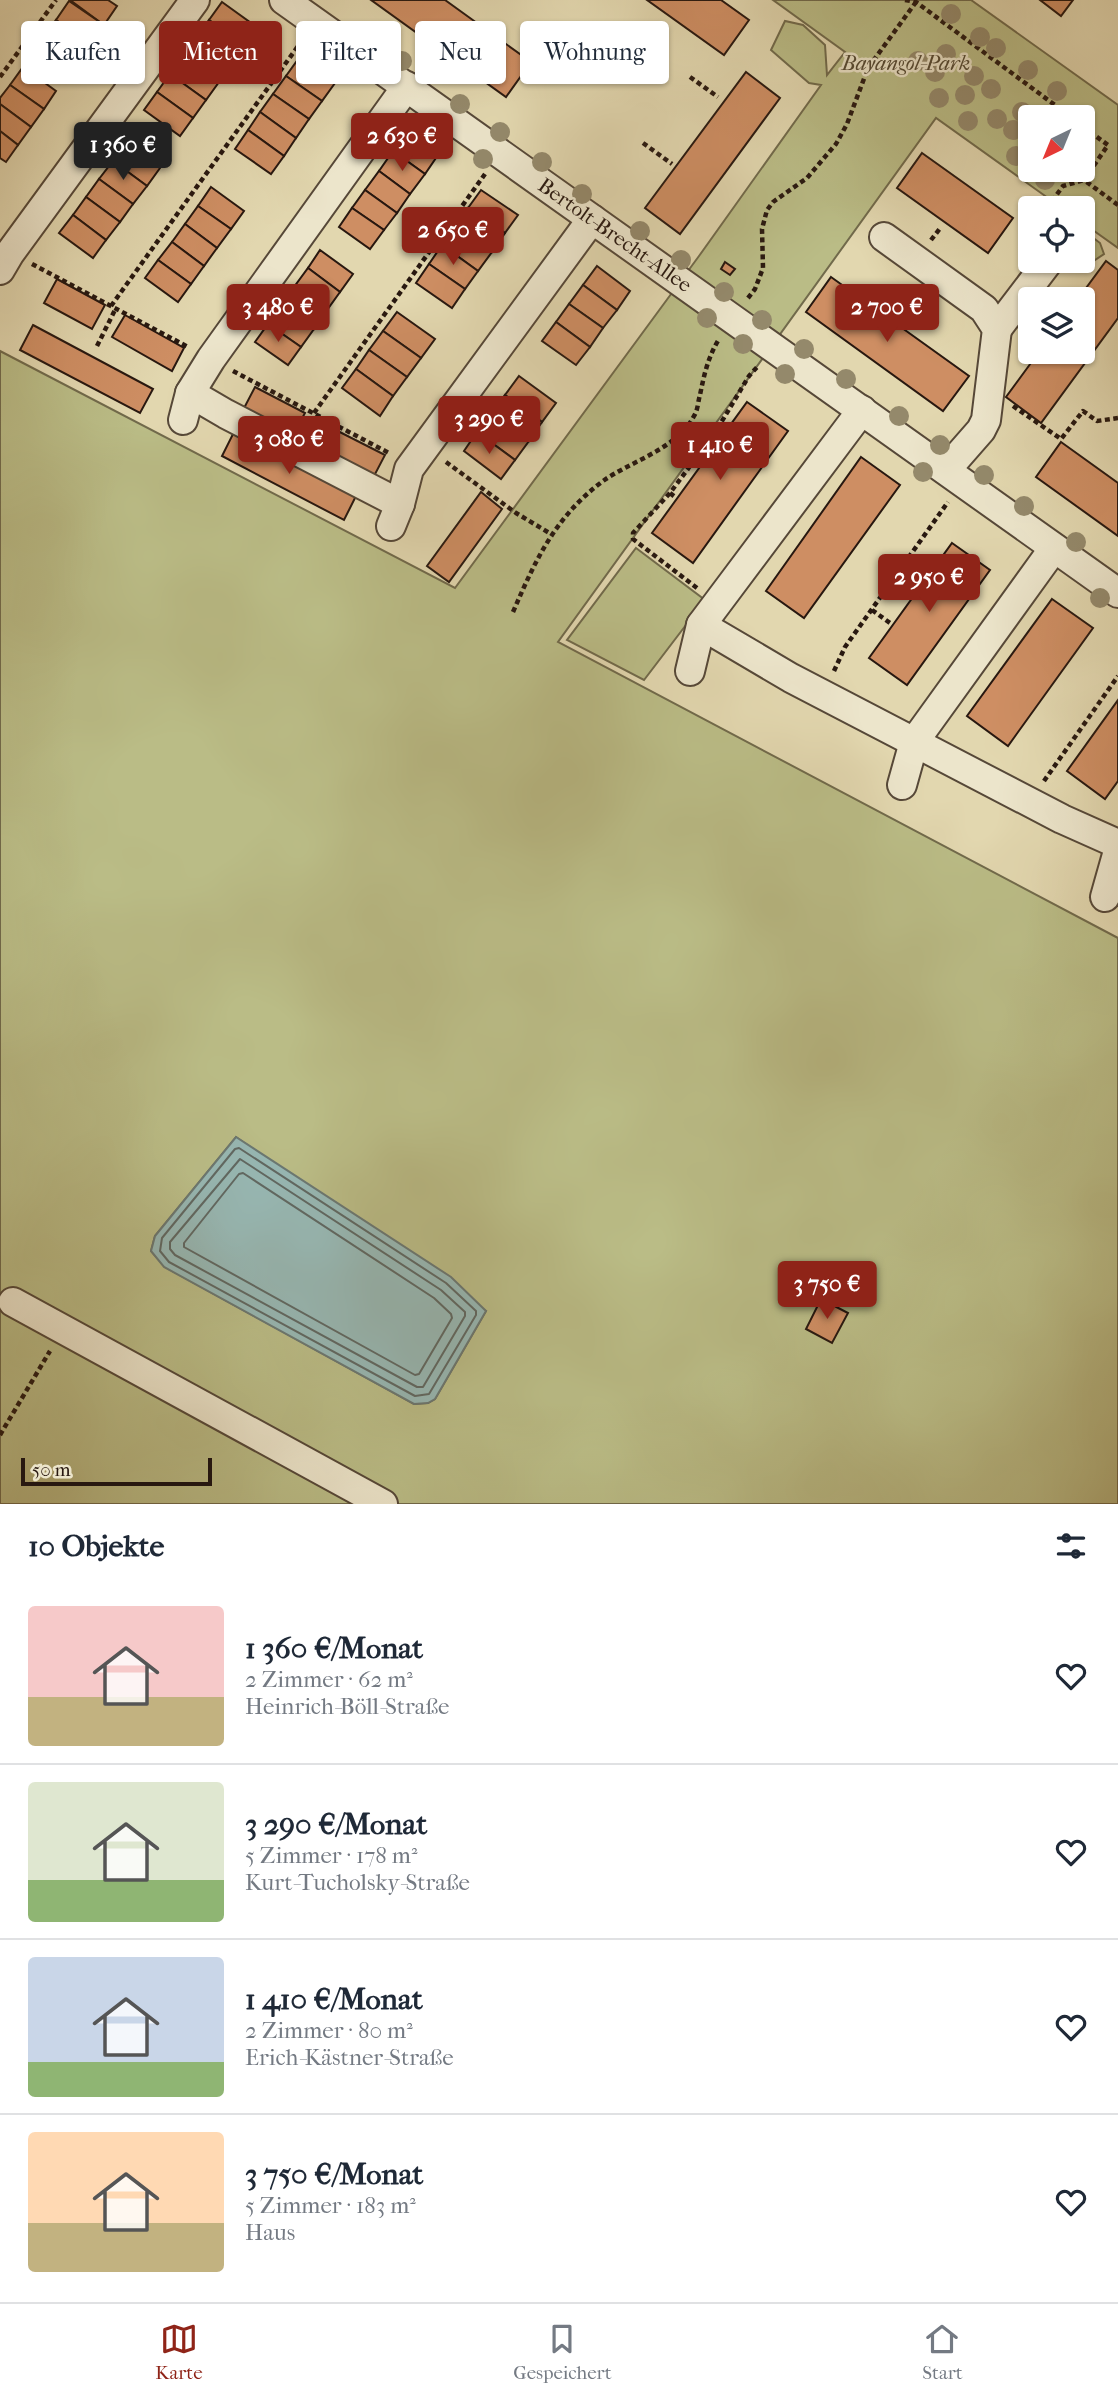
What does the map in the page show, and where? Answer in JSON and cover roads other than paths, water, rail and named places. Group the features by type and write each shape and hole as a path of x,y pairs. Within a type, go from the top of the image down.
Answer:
{"street":[{"path":"0,270 195,0"},
{"name":"Bertolt-Brecht-Allee","path":"284,0 1118,593"},
{"path":"183,421 190,393 211,359 407,86"},
{"path":"190,393 396,515 409,469 592,219"},
{"path":"884,237 984,309 998,329"},
{"path":"946,470 981,430 986,420 998,329 1039,273"},
{"path":"690,671 709,614 862,410"},
{"path":"902,785 914,742 1054,548"},
{"path":"709,614 823,694 1062,819 1118,844"},
{"path":"1105,897 1118,851"},
{"path":"13,1302 383,1504"}],"water":[{"path":"236,1137 451,1277 486,1311 435,1399 428,1403 414,1404 164,1267 151,1251 155,1236"}],"park label":[{"name":"Bayangol-Park","path":"906,63"}]}
